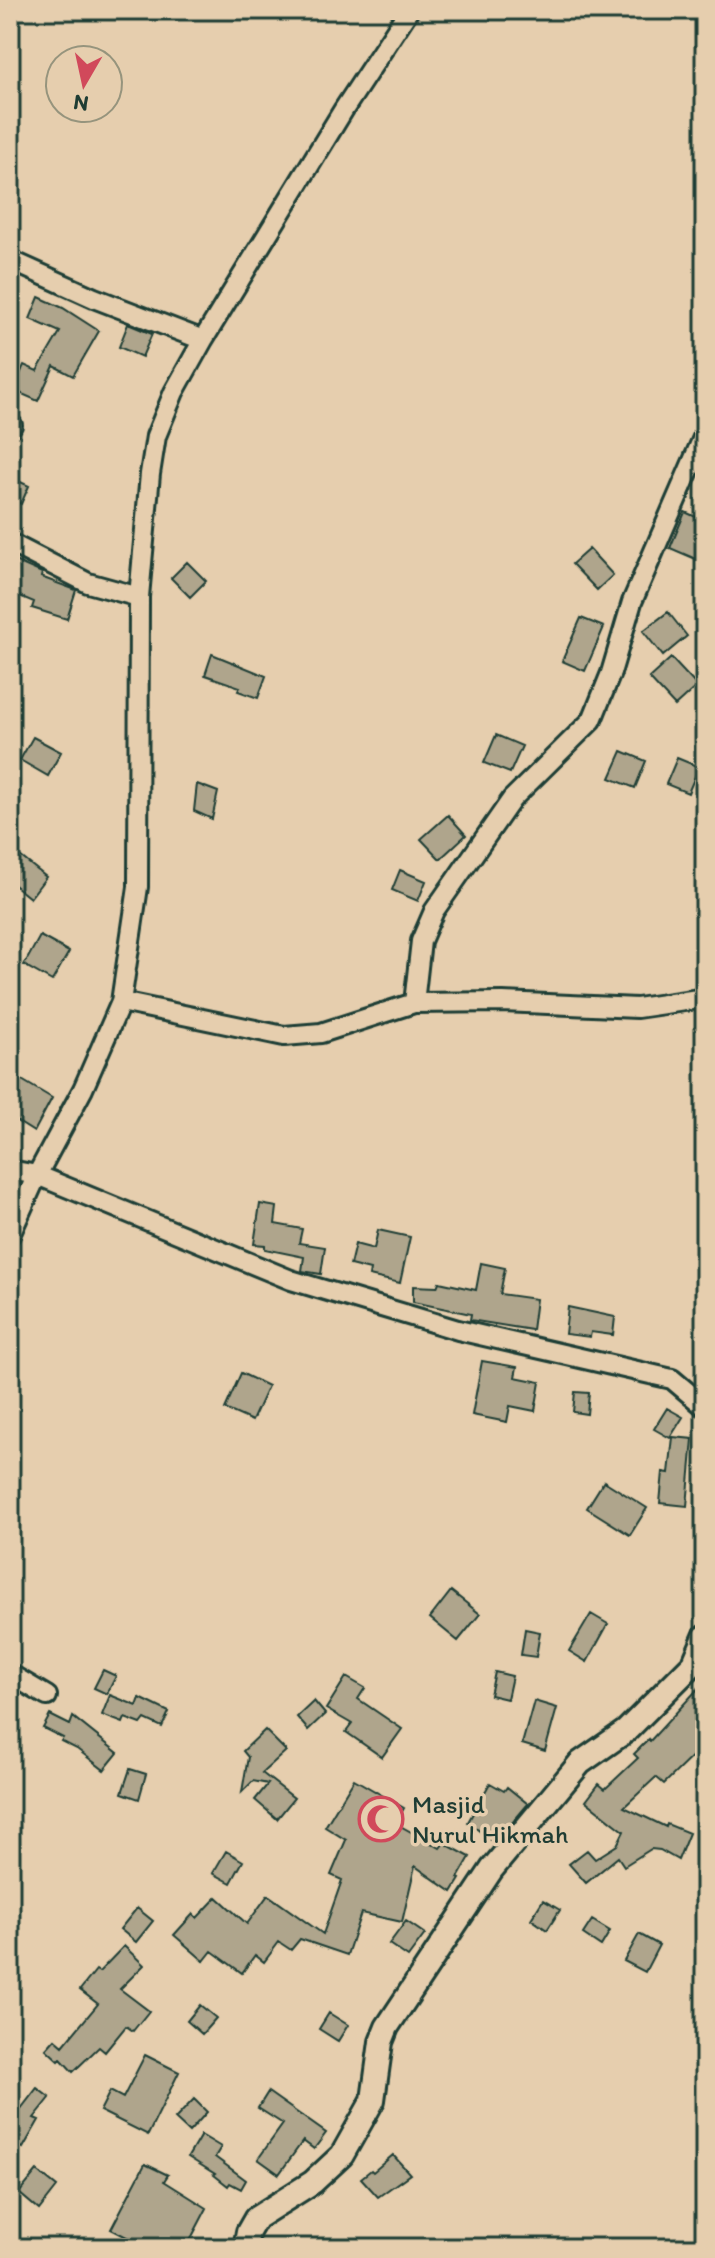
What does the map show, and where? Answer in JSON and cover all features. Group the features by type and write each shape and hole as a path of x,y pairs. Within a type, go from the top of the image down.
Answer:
{"street":[{"path":"10,1235 37,1175 83,1089 121,1002 138,887 139,597 156,436 174,392 203,340 344,109 409,10"},
{"path":"10,260 94,298 203,340"},
{"path":"414,1003 421,941 434,911 512,799 592,720 611,673 632,602 705,433"},
{"path":"10,543 88,583 139,597"},
{"path":"121,1002 284,1036 321,1033 414,1003 503,1002 637,1008 705,998"},
{"path":"10,1170 37,1175 291,1280 458,1330 672,1379 705,1407"},
{"path":"245,2248 248,2232 256,2218 313,2182 342,2155 373,2100 381,2042 387,2027 492,1869 580,1763 626,1731 694,1663 705,1637"},
{"path":"10,1674 47,1696"}],"building":[{"path":"39,297 99,331 73,376 54,366 38,401 13,390 24,365 37,371 60,332 30,319"},
{"path":"128,324 152,334 142,357 119,347"},
{"path":"10,477 29,486 21,504 10,499"},
{"path":"685,512 705,521 705,563 670,548"},
{"path":"589,549 613,575 597,590 572,564"},
{"path":"10,559 42,573 41,577 76,590 67,619 32,608 34,602 10,592"},
{"path":"187,562 206,581 190,597 171,578"},
{"path":"668,612 687,636 663,656 643,631"},
{"path":"581,618 604,627 585,671 562,661"},
{"path":"212,654 266,676 258,698 238,691 240,687 205,675"},
{"path":"671,658 697,686 675,706 649,678"},
{"path":"496,735 522,746 510,773 484,763"},
{"path":"33,737 61,752 48,776 20,760"},
{"path":"622,751 646,761 635,788 610,778"},
{"path":"677,758 699,767 688,793 666,784"},
{"path":"197,784 218,792 212,819 194,811"},
{"path":"448,815 466,835 440,859 421,839"},
{"path":"10,848 46,877 30,898 10,882"},
{"path":"400,870 426,881 418,901 392,890"},
{"path":"40,936 69,952 52,981 24,965"},
{"path":"10,1073 52,1098 34,1132 10,1117"},
{"path":"260,1204 277,1207 275,1224 302,1229 299,1243 325,1247 321,1274 302,1271 304,1257 254,1244"},
{"path":"378,1230 410,1237 400,1283 369,1276 370,1270 350,1265 355,1244 374,1249"},
{"path":"481,1263 505,1268 500,1294 536,1299 532,1330 470,1320 471,1314 413,1302 413,1286 437,1287 439,1282 476,1290"},
{"path":"568,1307 615,1317 613,1335 591,1332 590,1337 565,1334"},
{"path":"482,1361 517,1367 515,1377 540,1382 535,1411 510,1406 507,1422 472,1415"},
{"path":"241,1373 268,1386 252,1421 225,1409"},
{"path":"575,1392 589,1393 587,1414 573,1412"},
{"path":"667,1408 683,1417 670,1438 654,1429"},
{"path":"673,1437 693,1439 687,1506 660,1503 663,1472 669,1473"},
{"path":"604,1481 647,1508 630,1535 587,1508"},
{"path":"451,1591 480,1614 458,1641 430,1618"},
{"path":"591,1614 608,1624 587,1662 569,1651"},
{"path":"525,1629 540,1632 536,1657 521,1655"},
{"path":"103,1670 116,1676 107,1694 94,1688"},
{"path":"495,1672 512,1676 507,1699 490,1695"},
{"path":"346,1677 365,1688 358,1699 402,1729 382,1757 346,1732 352,1724 326,1709"},
{"path":"705,1681 705,1744 664,1784 656,1777 624,1807 666,1827 667,1824 689,1833 678,1860 660,1850 651,1849 624,1866 618,1857 586,1883 569,1864 587,1850 595,1859 617,1845 624,1831 586,1801 599,1784 605,1789 638,1758 634,1754 650,1741"},
{"path":"110,1695 137,1706 140,1698 169,1712 162,1727 145,1719 141,1724 125,1718 123,1723 102,1715"},
{"path":"314,1701 325,1714 308,1730 297,1717"},
{"path":"534,1701 557,1708 545,1751 522,1744"},
{"path":"50,1715 70,1725 73,1717 118,1753 104,1770 61,1741 63,1738 43,1728"},
{"path":"265,1730 286,1751 262,1773 294,1798 277,1819 255,1800 268,1784 253,1781 242,1792 248,1757 243,1751"},
{"path":"130,1769 146,1774 139,1799 122,1793"},
{"path":"354,1779 404,1808 395,1823 440,1848 444,1843 470,1857 452,1892 415,1866 402,1922 361,1913 347,1955 300,1939 291,1950 279,1942 264,1962 255,1955 242,1973 212,1951 204,1961 174,1935 193,1914 197,1918 217,1897 247,1924 268,1895 323,1934 342,1880 331,1875 346,1840 325,1827"},
{"path":"490,1783 504,1791 507,1787 528,1804 495,1843 468,1822"},
{"path":"226,1851 243,1861 231,1883 213,1873"},
{"path":"543,1900 560,1910 547,1930 531,1919"},
{"path":"137,1908 153,1921 136,1942 120,1929"},
{"path":"592,1920 610,1931 601,1946 583,1934"},
{"path":"406,1921 425,1934 408,1957 389,1944"},
{"path":"639,1934 659,1945 645,1972 624,1961"},
{"path":"124,1946 144,1965 120,1989 149,2011 133,2031 126,2026 105,2052 99,2047 73,2072 46,2049 55,2039 63,2046 98,2004 80,1990 96,1970 99,1972"},
{"path":"200,2005 216,2018 202,2034 187,2021"},
{"path":"329,2013 348,2025 338,2041 319,2029"},
{"path":"145,2055 179,2072 148,2135 100,2111 110,2091 123,2098"},
{"path":"37,2088 50,2098 34,2118 39,2120 23,2148 10,2140 10,2104 20,2110"},
{"path":"268,2092 326,2133 314,2149 303,2141 279,2174 258,2159 283,2124 258,2108"},
{"path":"194,2099 207,2112 189,2132 175,2119"},
{"path":"201,2135 221,2147 215,2157 246,2180 241,2189 230,2183 228,2186 188,2157"},
{"path":"393,2155 410,2174 378,2197 361,2178"},
{"path":"145,2164 168,2175 164,2181 207,2208 186,2248 148,2248 111,2229"},
{"path":"37,2171 57,2187 39,2210 19,2193"}],"place":[{"name":"Masjid Nurul Hikmah","path":"381,1819"}]}
